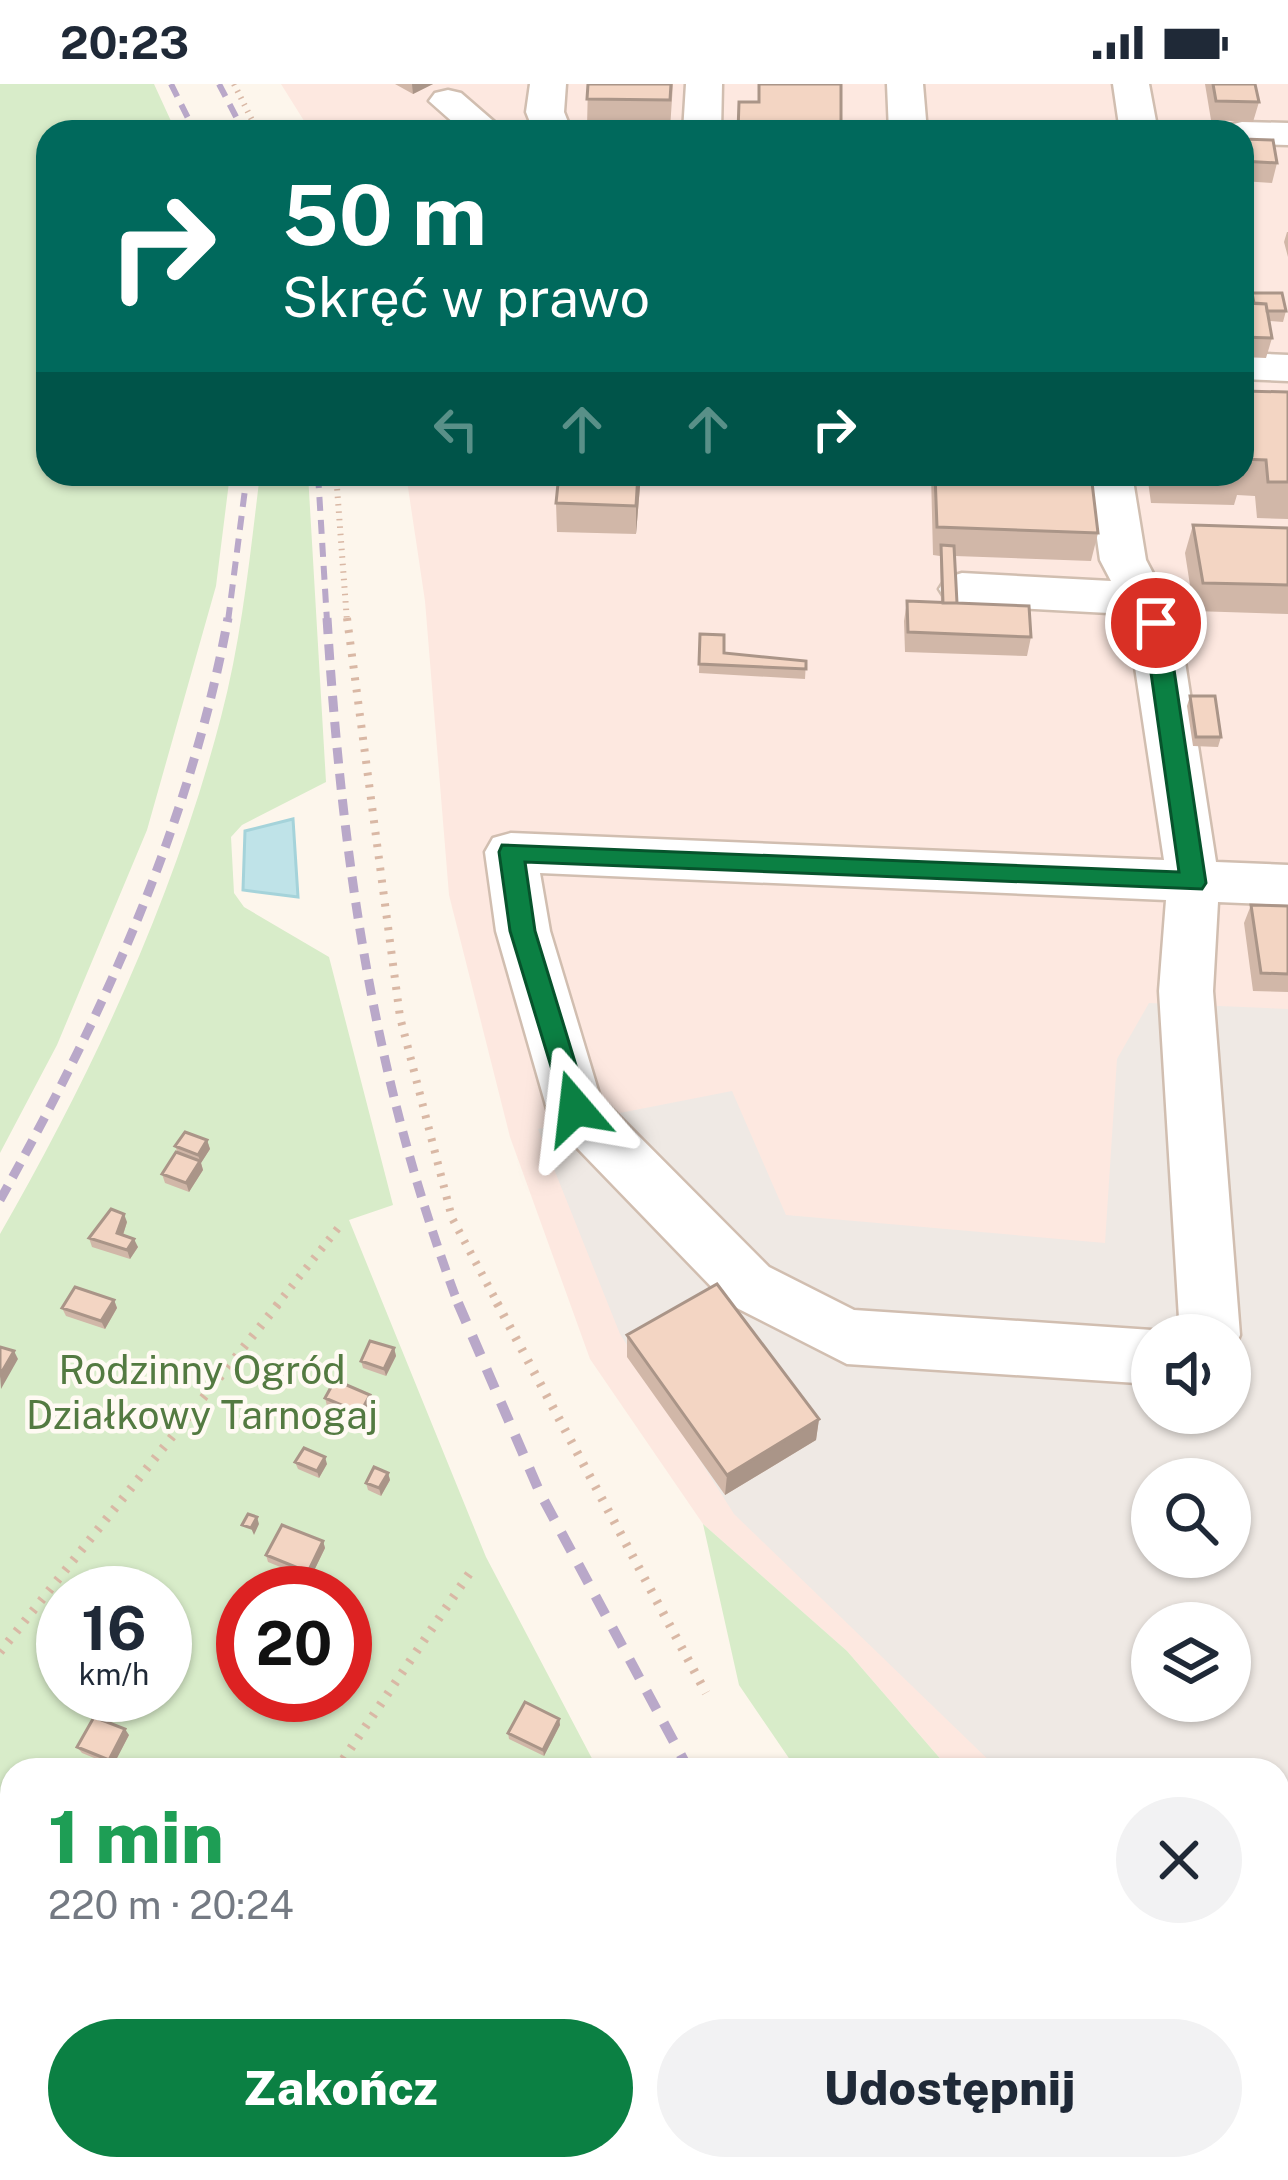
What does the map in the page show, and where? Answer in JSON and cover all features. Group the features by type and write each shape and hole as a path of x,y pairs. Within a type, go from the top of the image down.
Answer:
{"lane":[{"path":"548,84 548,120"},
{"path":"702,120 704,84"},
{"path":"905,84 907,120"},
{"path":"1131,84 1137,120"},
{"path":"448,100 472,120"},
{"path":"1254,133 1288,134"},
{"path":"1254,367 1288,368"},
{"path":"1112,486 1123,560 1156,623 1193,883 1186,991 1209,1314"},
{"path":"962,589 1143,598"},
{"path":"1131,1356 847,1337 748,1286 575,1108 523,931 511,852 1288,885"}],"path":[{"path":"234,84 252,120"},
{"path":"337,486 345,602 400,1017 452,1218 706,1693"},
{"path":"0,1652 343,1222"},
{"path":"344,1758 471,1570"}],"shaded area":[{"path":"281,84 1288,84 1288,1758 940,1758 847,1651 703,1524 590,1359 510,1137 449,895 425,601 408,486 1254,486 1254,120 304,120"},
{"path":"1149,1003 1288,1009 1288,1758 987,1758 734,1514 620,1334 538,1129 732,1091 786,1215 1105,1243 1117,1059"}],"green space":[{"path":"0,84 154,84 170,120 36,120 36,486 228,486 216,586 147,830 57,1045 0,1153"},
{"name":"Rodzinny Ogród Działkowy Tarnogaj","path":"259,486 309,486 326,782 242,825 231,837 234,893 244,907 329,957 393,1205 349,1220 486,1557 592,1758 0,1758 0,1234 128,983 180,851 228,687"},
{"path":"703,1524 847,1651 940,1758 789,1758 739,1685"}],"water":[{"path":"293,819 298,897 243,890 245,831"}],"building":[{"path":"588,84 671,84 670,100 587,99"},
{"path":"759,84 841,84 841,120 738,120 739,102 759,102"},
{"path":"1213,84 1255,84 1259,102 1216,101"},
{"path":"1254,139 1273,140 1277,163 1254,162"},
{"path":"1254,293 1282,293 1286,311 1267,311 1266,304 1254,303"},
{"path":"1254,304 1266,304 1272,338 1254,337"},
{"path":"1254,391 1288,392 1288,482 1268,482 1266,460 1254,460"},
{"path":"558,486 637,486 636,506 556,503"},
{"path":"935,486 1092,486 1098,533 937,527"},
{"path":"1193,525 1288,528 1288,585 1203,583"},
{"path":"941,545 954,546 957,603 943,603"},
{"path":"907,601 1029,606 1031,637 908,632"},
{"path":"700,634 724,635 724,653 806,661 806,669 699,664"},
{"path":"1190,696 1215,696 1221,737 1196,737"},
{"path":"1251,905 1288,906 1288,974 1261,973"},
{"path":"185,1132 207,1140 198,1155 175,1146"},
{"path":"176,1152 200,1161 186,1183 162,1174"},
{"path":"111,1209 124,1214 117,1233 134,1239 127,1250 89,1238"},
{"path":"717,1284 819,1419 727,1475 627,1335"},
{"path":"75,1287 114,1300 101,1321 62,1308"},
{"path":"370,1341 394,1348 384,1369 361,1361"},
{"path":"0,1347 14,1351 0,1375"},
{"path":"335,1380 370,1395 360,1413 325,1398"},
{"path":"304,1448 325,1457 317,1471 295,1462"},
{"path":"374,1467 388,1473 379,1488 366,1483"},
{"path":"248,1514 257,1517 251,1528 242,1525"},
{"path":"282,1525 323,1541 311,1566 293,1566 266,1555"},
{"path":"525,1702 559,1719 543,1750 508,1733"},
{"path":"91,1722 125,1729 110,1758 77,1747"}],"railway":[{"path":"171,84 189,120"},
{"path":"219,84 238,120"},
{"path":"228,621 245,486"},
{"path":"319,486 327,621"},
{"path":"0,1200 73,1061 138,918 191,771 228,618"},
{"path":"327,618 342,795 366,967 404,1137 459,1306"},
{"path":"458,1303 540,1493 683,1758"}],"route":[{"path":"575,1108 523,931 511,852 1193,883 1156,623"}]}
